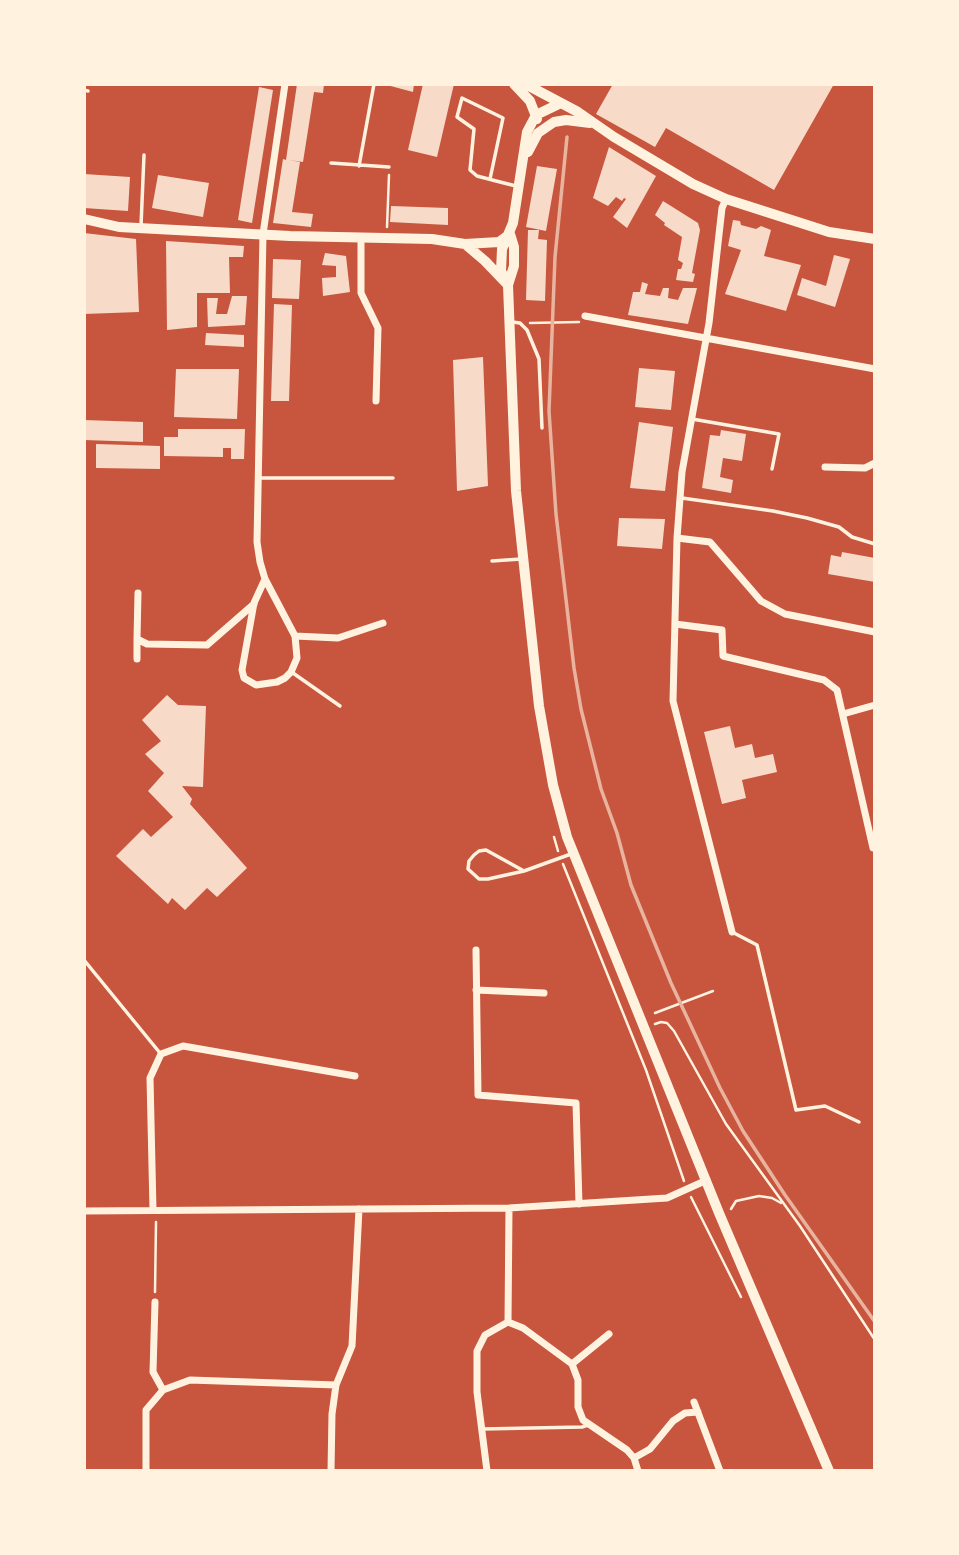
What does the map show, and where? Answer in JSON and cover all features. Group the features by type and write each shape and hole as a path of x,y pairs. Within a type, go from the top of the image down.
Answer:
{"main road":[{"path":"516,84 529,86 578,112 590,123 693,184 726,199 829,232 875,239"},
{"path":"516,84 527,96 536,115 537,132 525,157 510,234 514,247 514,266 508,285 515,322 516,491 539,706 553,785 573,854 829,1471"},
{"path":"525,157 523,148 527,132 536,115 561,103"},
{"path":"537,132 561,121 590,123"},
{"path":"84,219 102,224 141,228 432,239 465,244 499,242 510,234"},
{"path":"465,244 508,285"}],"street":[{"path":"265,579 254,603 242,670 244,678 256,685 266,685 285,678 297,658 295,636 265,579 257,542 263,234 285,84"},
{"path":"726,199 722,208 709,323 690,419 680,498 673,701 732,932"},
{"path":"361,238 361,293 378,328 376,401"},
{"path":"585,316 875,369"},
{"path":"825,467 865,468 875,463"},
{"path":"677,538 710,542 761,601 785,614 875,632"},
{"path":"137,659 138,593"},
{"path":"137,639 147,644 207,646 254,603"},
{"path":"295,636 338,638 383,624"},
{"path":"675,624 722,630 723,656 824,680 837,690 875,848"},
{"path":"843,714 875,705"},
{"path":"476,950 478,1095 576,1103 579,1204"},
{"path":"477,990 544,993"},
{"path":"154,1210 150,1078 161,1054 183,1046 355,1076"},
{"path":"84,1211 509,1208 667,1198 707,1180"},
{"path":"508,1322 509,1208"},
{"path":"331,1471 335,1385 352,1346 359,1209"},
{"path":"155,1302 153,1372 163,1390"},
{"path":"508,1322 523,1328 572,1364 578,1380 578,1408 583,1420 626,1450 634,1458 638,1471"},
{"path":"487,1471 477,1392 477,1351 485,1335 508,1322"},
{"path":"572,1364 609,1335"},
{"path":"146,1471 146,1410 163,1390 190,1380 335,1385"},
{"path":"694,1402 720,1471"},
{"path":"634,1458 649,1449 673,1421 685,1413 698,1412"}],"lane":[{"path":"359,166 374,84"},
{"path":"490,179 503,118 462,98 457,117 474,129 470,170 477,176 520,186"},
{"path":"141,228 144,155"},
{"path":"331,163 389,167"},
{"path":"515,322 527,330 539,359 542,428"},
{"path":"690,419 779,435 772,469"},
{"path":"257,478 393,478"},
{"path":"680,498 807,518 839,527 852,537 875,544"},
{"path":"492,561 524,559"},
{"path":"291,672 341,706"},
{"path":"524,871 486,850 474,855 469,861 468,869 479,879 488,879 524,871 573,854"},
{"path":"732,932 757,945 796,1110 825,1106 859,1122"},
{"path":"84,960 161,1054"},
{"path":"482,1429 582,1427 589,1424"}],"path":[{"path":"387,238 389,167"},
{"path":"515,322 578,323 585,316"},
{"path":"568,877 646,1070 680,1173"},
{"path":"655,1013 713,991"},
{"path":"653,1024 661,1021 674,1031 726,1124 875,1340"},
{"path":"731,1209 736,1201 759,1196 772,1198 784,1205"},
{"path":"154,1210 155,1302"}],"building":[{"path":"297,84 324,84 323,93 314,92 303,162 289,160 300,162 292,212 313,214 311,227 273,223"},
{"path":"383,84 414,84 413,92"},
{"path":"423,84 454,84 437,157 408,150"},
{"path":"613,84 834,84 774,190 666,128 655,147 596,114"},
{"path":"259,87 273,90 252,223 238,220"},
{"path":"609,147 656,176 627,228 613,217 626,199 622,201 616,197 608,206 593,198"},
{"path":"537,166 557,169 546,231 526,227"},
{"path":"84,174 130,177 128,211 84,208"},
{"path":"158,175 209,183 203,217 152,208"},
{"path":"663,201 698,223 700,230 692,273 695,274 693,282 676,280 678,269 681,269 683,263 678,260 682,237 655,215"},
{"path":"391,206 448,208 448,225 390,222"},
{"path":"733,220 756,229 761,226 771,230 764,256 801,265 786,311 725,294 741,250 728,246"},
{"path":"528,230 539,230 538,239 547,240 545,301 526,300"},
{"path":"84,233 136,239 139,312 84,314"},
{"path":"166,241 244,246 243,257 229,257 230,293 197,293 197,327 167,330"},
{"path":"325,253 346,256 350,292 323,296 322,278 336,277 336,266 322,265"},
{"path":"834,255 850,259 835,307 797,295 802,278 826,286"},
{"path":"273,259 301,260 299,299 272,298"},
{"path":"642,282 648,284 645,294 660,296 663,288 669,288 668,298 678,300 683,288 697,288 688,324 628,315 633,292 640,292"},
{"path":"232,296 247,296 245,325 208,327 207,298 218,298 216,314 227,314"},
{"path":"274,304 292,305 289,401 271,401"},
{"path":"206,333 244,335 244,347 205,345"},
{"path":"483,357 488,486 457,491 453,360"},
{"path":"639,368 675,371 671,410 635,407"},
{"path":"176,369 239,369 237,419 174,417"},
{"path":"84,420 143,422 143,442 84,440"},
{"path":"639,422 673,427 665,491 630,488"},
{"path":"178,429 245,429 244,459 231,459 231,448 223,448 223,457 164,456 164,437 178,437"},
{"path":"721,430 746,434 742,461 723,458 720,477 733,480 731,493 702,488 710,435 720,436"},
{"path":"96,444 160,446 160,469 96,468"},
{"path":"619,518 665,519 662,549 617,546"},
{"path":"842,552 875,558 875,582 828,574 831,555 841,557"},
{"path":"167,695 178,705 206,706 203,787 182,786 192,799 190,804 247,868 217,897 207,888 185,910 172,898 168,904 116,856 143,829 151,837 173,817 148,791 164,773 145,754 161,741 142,720"},
{"path":"730,726 735,748 752,744 755,758 773,754 777,772 742,780 746,798 722,804 704,732"}],"railway":[{"path":"567,137 555,257 549,411 556,514 574,668 601,789 617,833 631,885 671,983 720,1088 743,1131 785,1195 875,1322"}]}
